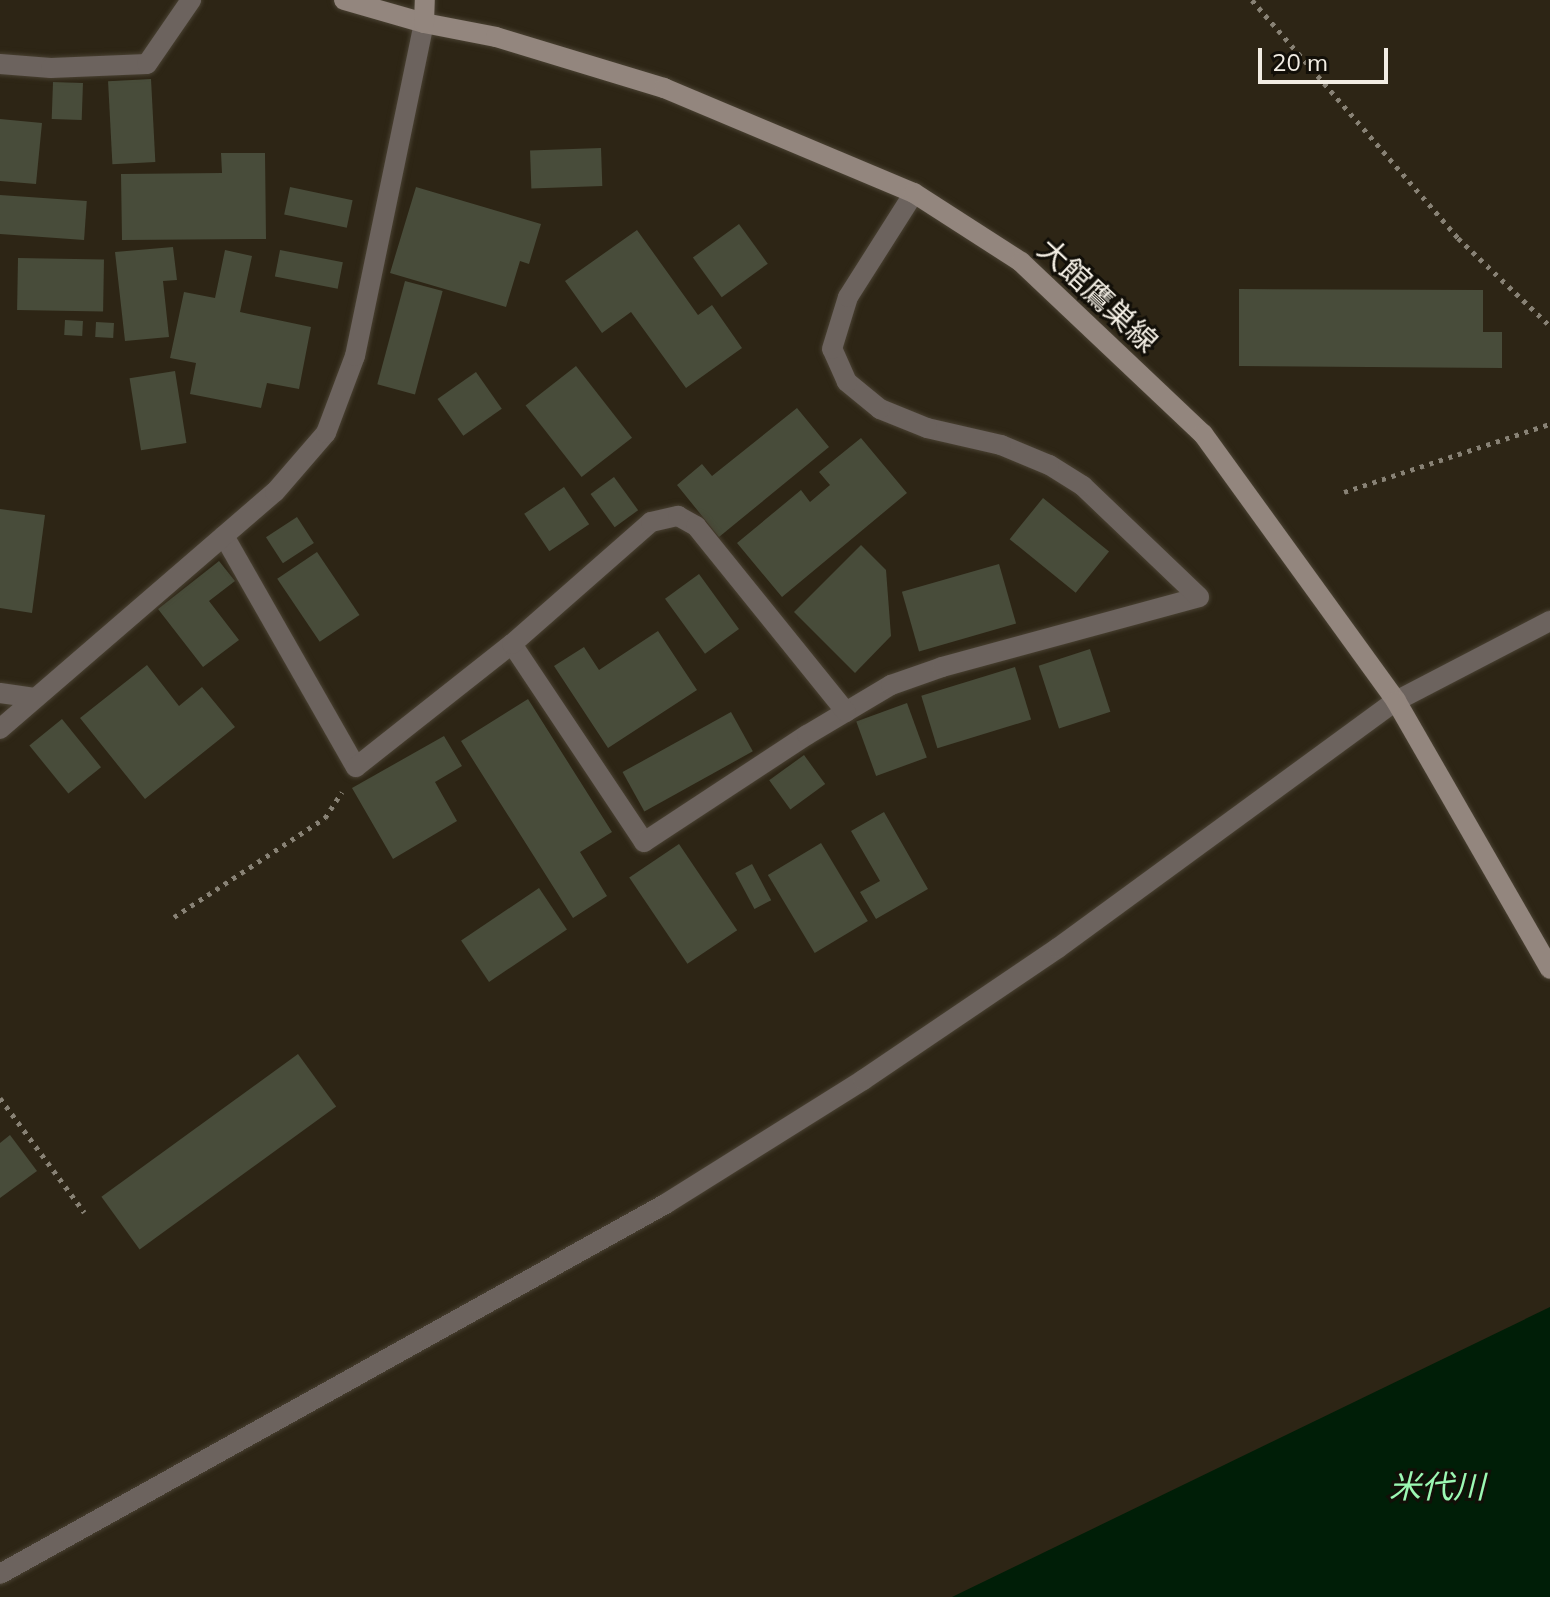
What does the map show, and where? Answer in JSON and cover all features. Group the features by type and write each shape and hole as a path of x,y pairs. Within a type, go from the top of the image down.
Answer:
{"main road":[{"name":"大館鷹巣線","path":"344,0 424,23 496,37 664,88 914,193 1021,262 1203,434 1396,701 1550,969"},
{"path":"424,23 425,0"}],"street":[{"path":"0,64 51,68 147,64 191,0"},
{"path":"0,729 275,492 326,433 355,356 424,23"},
{"path":"512,644 644,842 891,685 942,667 1199,597 1083,486 1049,465 1001,445 927,428 880,409 847,382 832,349 848,297 914,193"},
{"path":"224,536 356,767 512,644 651,522 678,516 696,526 846,712"},
{"path":"0,1574 667,1203 863,1080 1058,948 1396,701 1550,621"},
{"path":"0,693 35,698"}],"path":[{"path":"1252,0 1458,238 1550,326"},
{"path":"1344,492 1550,424"},
{"path":"174,917 325,818 356,767"},
{"path":"0,1098 84,1212"}],"water":[{"name":"米代川","path":"1550,1307 1550,1597 952,1597"}],"building":[{"path":"151,79 155,162 112,164 108,81"},
{"path":"53,82 83,83 82,120 52,119"},
{"path":"0,119 42,123 36,184 0,181"},
{"path":"601,148 602,186 531,188 530,150"},
{"path":"221,153 265,153 266,239 122,240 121,174 222,173"},
{"path":"290,187 353,200 347,228 284,214"},
{"path":"416,187 541,224 529,264 520,261 506,307 390,273"},
{"path":"0,195 87,201 84,240 0,234"},
{"path":"739,224 768,264 722,297 693,258"},
{"path":"637,230 698,315 712,305 742,348 686,388 631,312 602,333 565,281"},
{"path":"173,247 177,280 163,281 169,337 125,341 115,252"},
{"path":"225,250 252,256 240,312 311,327 299,389 267,383 261,408 190,394 196,363 170,358 184,292 215,298"},
{"path":"280,250 343,262 338,289 275,277"},
{"path":"18,258 104,260 103,311 17,310"},
{"path":"405,281 443,291 415,394 377,384"},
{"path":"1239,289 1483,290 1483,332 1502,332 1502,368 1239,366"},
{"path":"65,320 83,321 82,336 64,335"},
{"path":"96,322 114,323 113,338 95,337"},
{"path":"576,366 632,438 582,477 526,405"},
{"path":"175,371 186,443 141,450 130,378"},
{"path":"476,372 502,409 463,436 437,399"},
{"path":"797,408 829,447 719,537 677,485 702,464 712,476"},
{"path":"861,438 907,493 782,597 737,543 801,490 810,502 830,485 819,472"},
{"path":"614,477 638,510 615,527 591,494"},
{"path":"564,487 589,524 549,551 524,514"},
{"path":"1043,498 1109,551 1076,593 1010,539"},
{"path":"0,509 45,515 32,613 0,608"},
{"path":"297,517 314,543 283,563 266,537"},
{"path":"861,545 886,570 891,636 855,673 794,612"},
{"path":"317,552 359,615 320,642 277,579"},
{"path":"219,561 235,581 209,601 239,640 203,667 158,609"},
{"path":"999,564 1016,624 919,651 902,592"},
{"path":"699,574 739,629 705,654 665,599"},
{"path":"658,631 697,690 608,748 554,666 584,647 599,670"},
{"path":"1090,649 1110,712 1059,728 1039,666"},
{"path":"147,665 179,706 202,687 235,727 145,799 80,718"},
{"path":"1015,667 1031,720 937,748 921,696"},
{"path":"528,699 612,832 580,852 607,896 573,918 461,741"},
{"path":"907,703 927,758 876,776 856,721"},
{"path":"731,712 753,751 644,811 623,772"},
{"path":"62,719 101,767 68,794 29,745"},
{"path":"444,736 462,766 435,782 457,821 393,859 352,788"},
{"path":"804,755 825,784 790,809 769,780"},
{"path":"884,812 928,889 876,919 860,892 880,881 851,831"},
{"path":"821,843 868,921 815,953 768,875"},
{"path":"679,844 737,930 687,964 629,878"},
{"path":"752,864 771,900 754,909 735,873"},
{"path":"539,888 567,929 489,982 461,941"},
{"path":"298,1054 336,1107 140,1249 101,1197"},
{"path":"10,1135 37,1171 0,1198 0,1143"}]}
